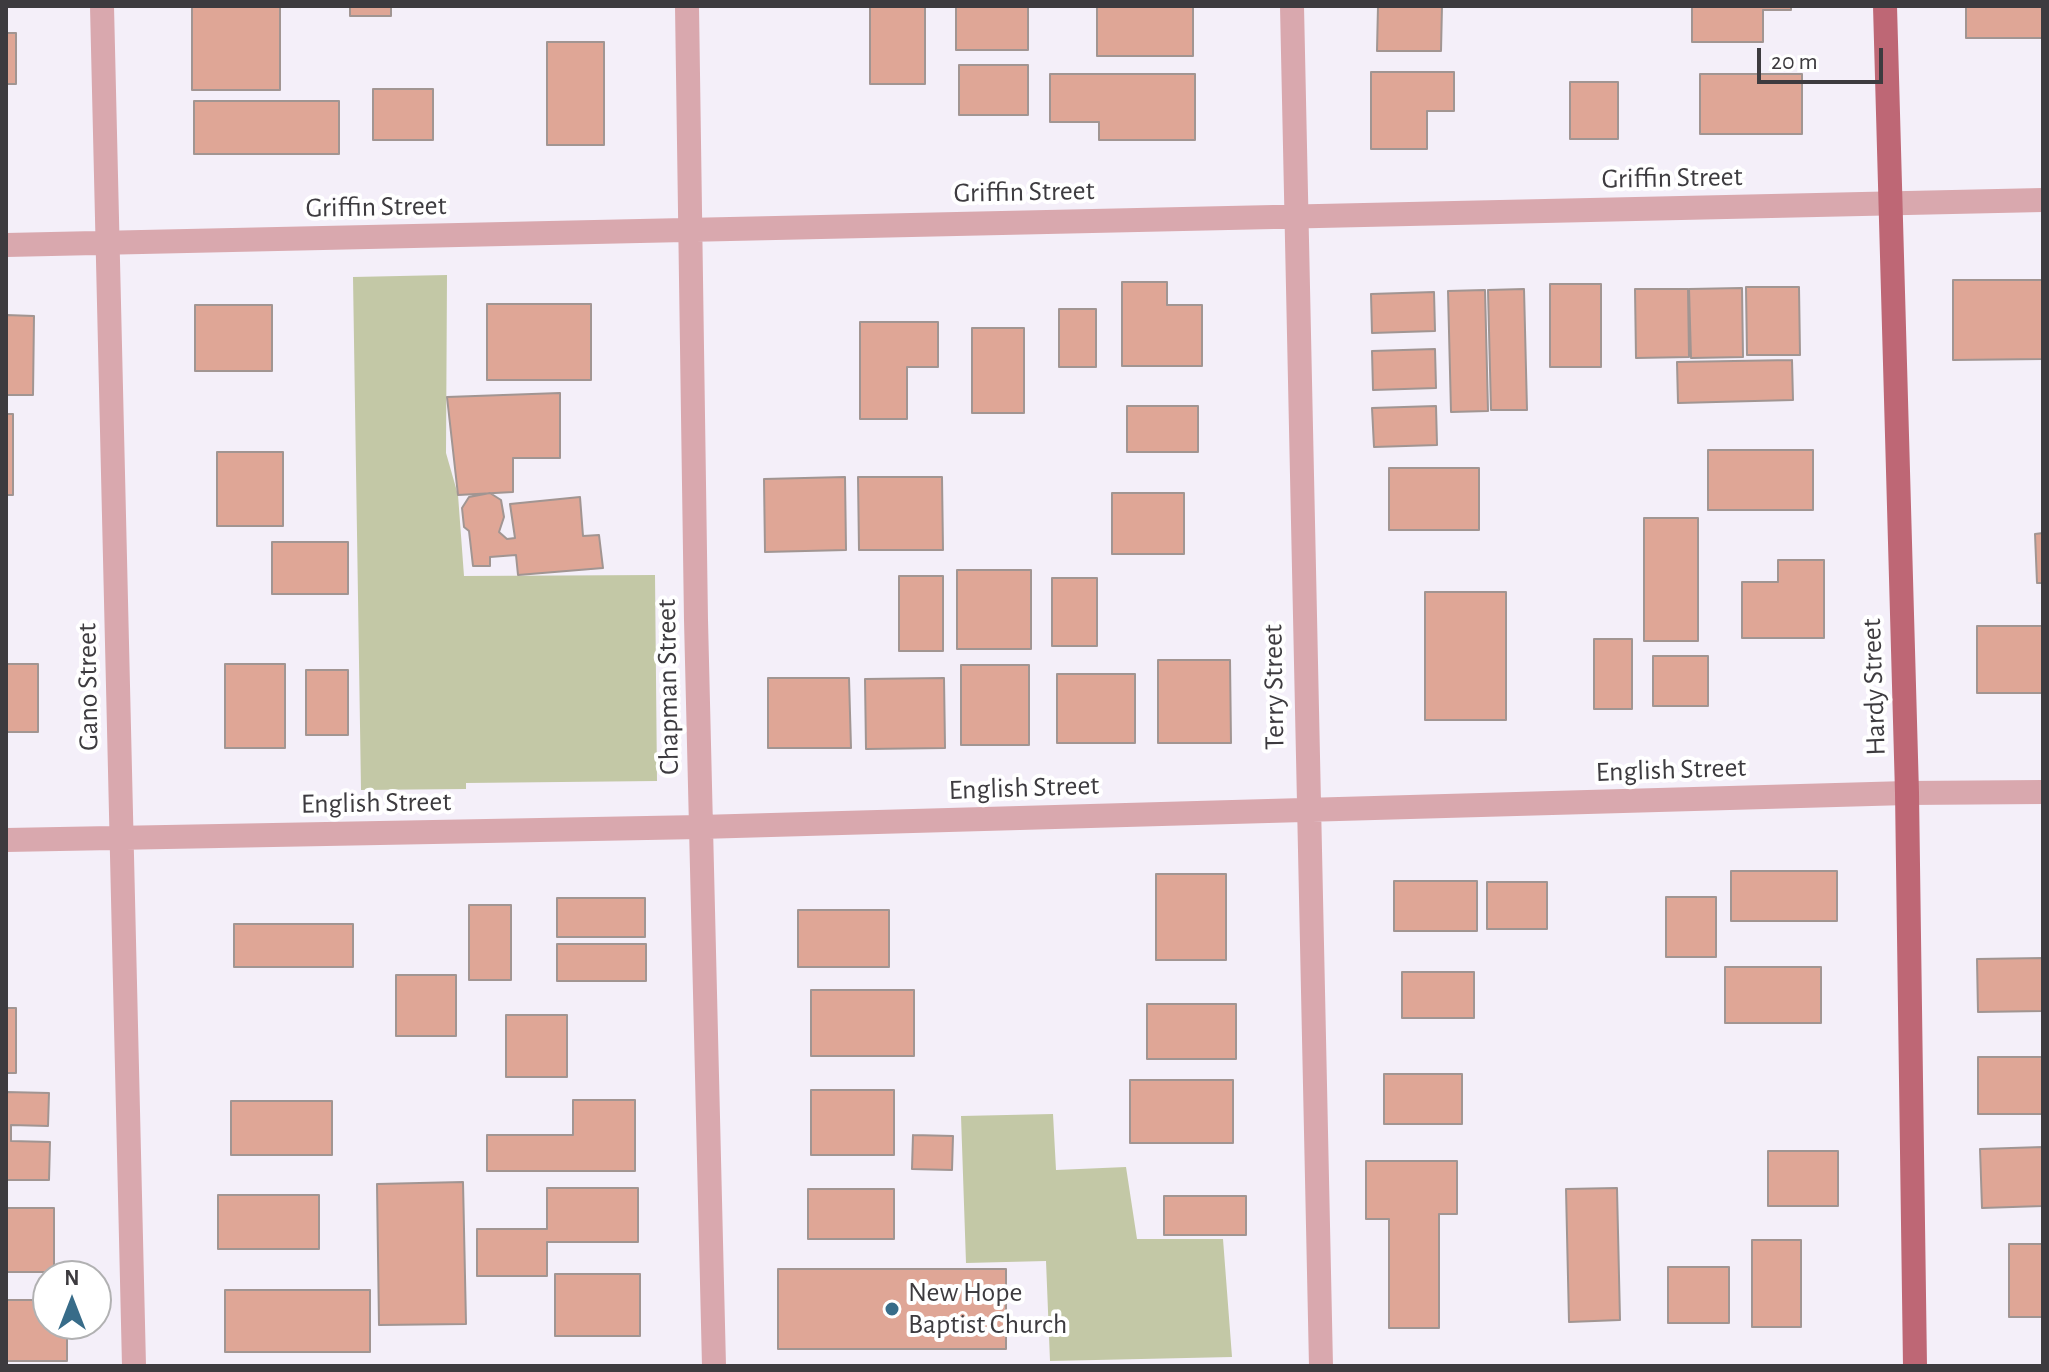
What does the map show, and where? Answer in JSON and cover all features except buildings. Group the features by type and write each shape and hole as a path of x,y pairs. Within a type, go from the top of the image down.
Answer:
{"main road":[{"name":"Hardy Street","path":"1885,6 1907,793 1915,1366"}],"street":[{"name":"Gano Street","path":"102,6 134,1366"},
{"name":"Chapman Street","path":"687,6 700,827 714,1366"},
{"name":"Terry Street","path":"1292,6 1321,1366"},
{"name":"Griffin Street","path":"6,245 2043,200"},
{"name":"English Street","path":"6,840 700,827 1907,793 2043,792"}],"green space":[{"path":"447,275 446,453 458,495 464,576 655,575 657,781 466,783 466,789 361,790 353,277"},
{"path":"1053,1114 1056,1170 1126,1167 1137,1239 1223,1239 1232,1357 1050,1361 1046,1261 966,1263 961,1116"}],"place":[{"name":"New Hope Baptist Church","path":"892,1309"}]}
